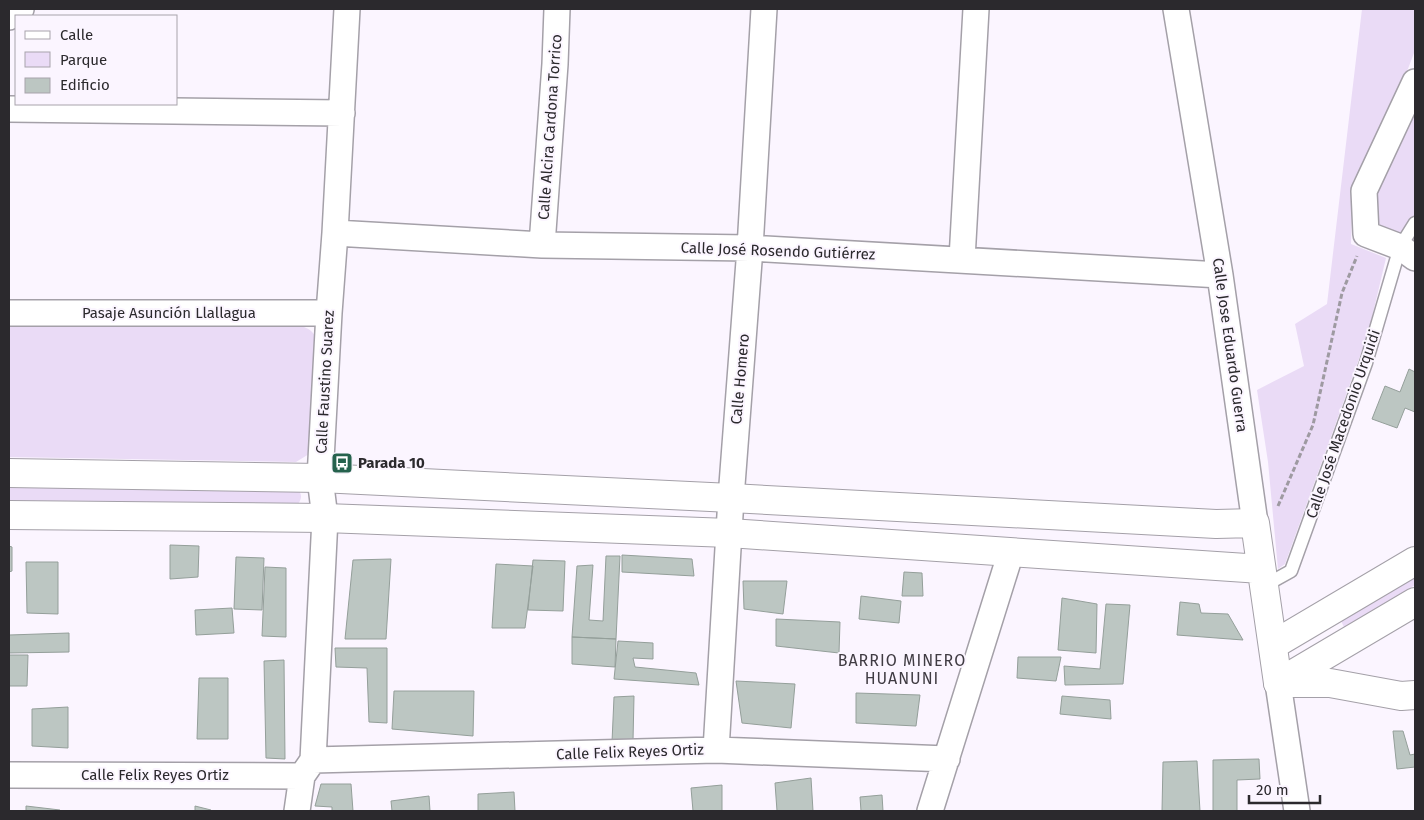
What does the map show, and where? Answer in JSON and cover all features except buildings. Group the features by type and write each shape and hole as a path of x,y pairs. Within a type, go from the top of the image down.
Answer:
{"main road":[{"path":"9,473 320,478 1216,524 1255,523"},
{"path":"9,515 325,518 729,533 1011,552 1262,577"},
{"name":"Calle Jose Eduardo Guerra","path":"1255,523 1278,683"},
{"path":"1273,645 1415,561"},
{"path":"1278,683 1415,602"},
{"path":"1278,683 1330,683 1401,696 1415,695"}],"street":[{"path":"9,18 21,9"},
{"name":"Calle Faustino Suarez","path":"297,811 308,768 325,518 320,478 347,9"},
{"name":"Calle Alcira Cardona Torrico","path":"542,245 557,9"},
{"name":"Calle Homero","path":"716,750 730,498 750,248 764,9"},
{"path":"962,259 976,9"},
{"name":"Calle Jose Eduardo Guerra","path":"1176,9 1220,275 1255,523"},
{"path":"1408,253 1366,234 1364,190 1413,99"},
{"path":"9,109 342,113"},
{"name":"Calle José Rosendo Gutiérrez","path":"335,233 542,245 750,248 1220,275"},
{"name":"Pasaje Asunción Llallagua","path":"9,313 329,313"},
{"path":"930,811 1011,552"},
{"path":"1278,683 1297,811"},
{"name":"Calle Felix Reyes Ortiz","path":"9,775 308,768 716,750 947,759"}],"lane":[{"name":"Calle José Macedonio Urquidi","path":"1262,577 1291,571 1408,253 1415,223"}],"path":[{"path":"1255,523 1278,506 1312,425 1342,293 1366,234"}],"green space":[{"path":"1362,9 1415,9 1414,53 1388,121 1353,181 1351,244 1386,258 1368,334 1285,564 1278,569 1268,462 1257,390 1304,366 1295,324 1327,304"},
{"path":"1415,108 1415,241 1413,244 1380,228 1374,190"},
{"path":"9,322 304,327 309,329 317,342 311,450 309,454 296,462 9,457"},
{"path":"9,483 298,489 301,496 298,504 9,502"},
{"path":"1415,574 1415,585 1344,627 1340,619"}],"place":[{"name":"Parada 10","path":"342,463"}],"district":[{"name":"BARRIO MINERO HUANUNI","path":"902,669"}]}
